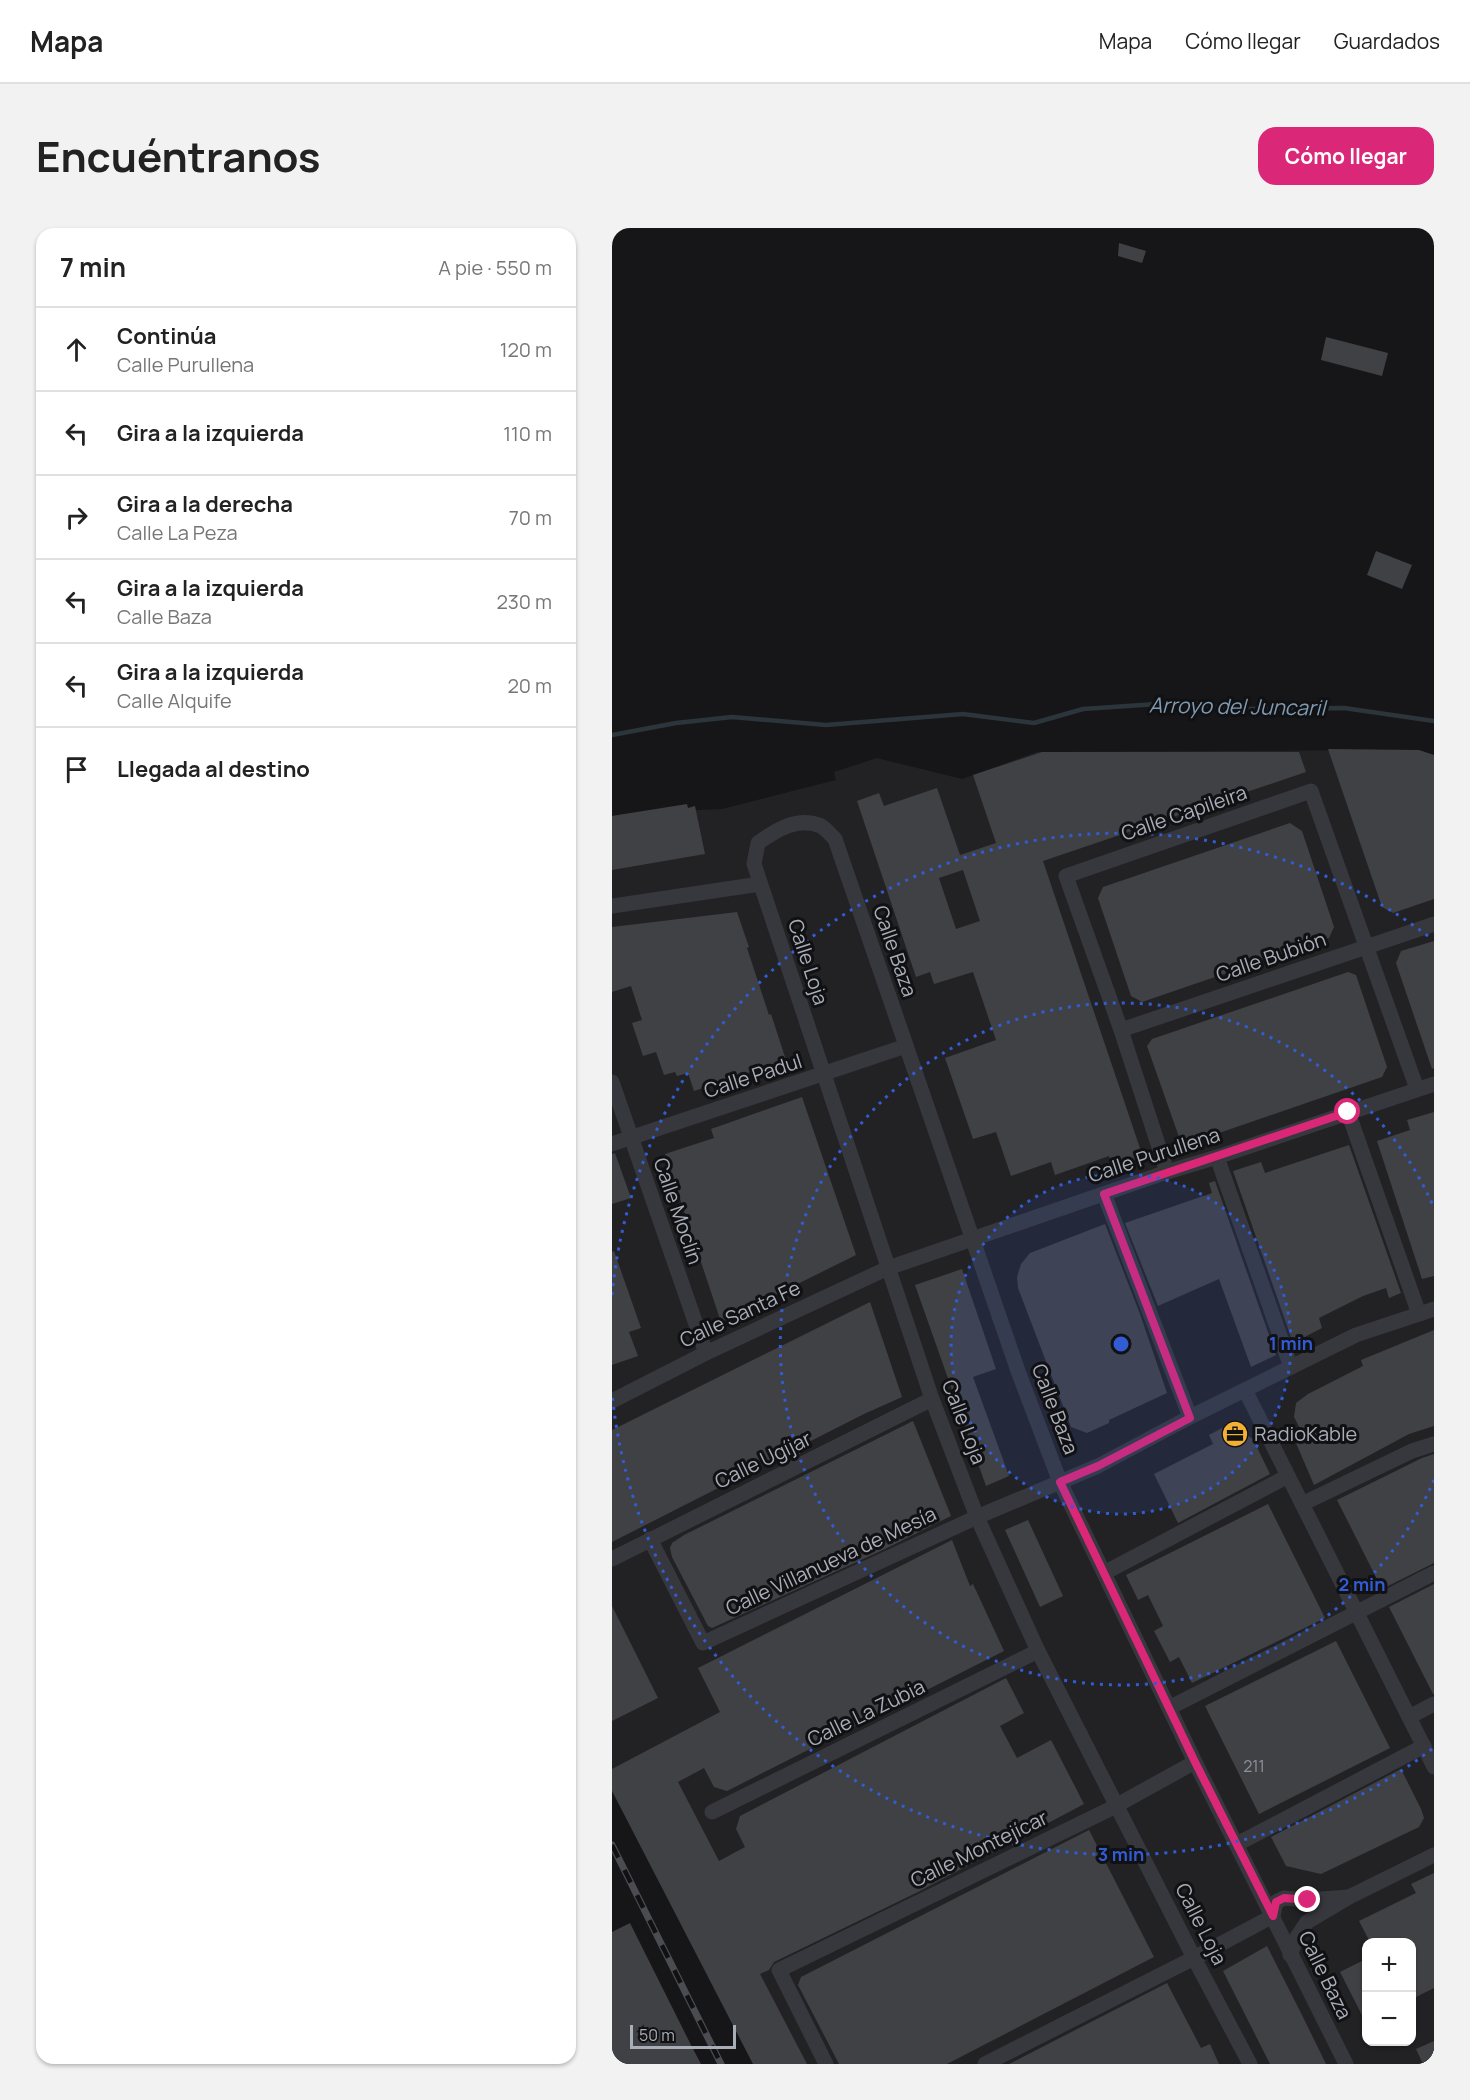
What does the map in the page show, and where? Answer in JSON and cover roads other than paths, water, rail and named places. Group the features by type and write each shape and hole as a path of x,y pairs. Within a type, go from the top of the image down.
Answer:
{"street":[{"name":"Calle Capileira","path":"1167,1172 1121,1030 1066,876 1311,791 1418,1089"},
{"name":"Calle Loja","path":"835,839 821,826 802,822 779,828 758,843 754,864 932,1399 977,1517 1038,1651 1250,2064"},
{"name":"Calle Baza","path":"835,839 1018,1371 1060,1482 1195,1762 1346,2064"},
{"path":"612,906 760,884"},
{"name":"Calle Bubión","path":"1121,1030 1434,924"},
{"name":"Calle Padul","path":"612,1144 906,1046"},
{"name":"Calle Moclín","path":"612,1082 706,1353"},
{"name":"Calle Purullena","path":"888,1268 1167,1172 1434,1084"},
{"path":"1348,1112 1427,1312"},
{"path":"1217,1157 1291,1367"},
{"path":"1104,1194 1190,1418"},
{"name":"Calle Santa Fe","path":"612,1401 706,1353 888,1268"},
{"name":"Calle Villanueva de Mesía","path":"650,1539 703,1643 977,1517 1098,1466 1356,1335 1427,1312"},
{"path":"1245,1390 1434,1767"},
{"name":"Calle Ugíjar","path":"612,1559 932,1399"},
{"path":"1302,1504 1412,1451 1434,1444"},
{"path":"1104,1573 1288,1476"},
{"path":"1169,1708 1434,1573"},
{"name":"Calle La Zubia","path":"712,1812 1038,1651"},
{"path":"1409,1717 1434,1704"},
{"path":"1238,1844 1424,1746"},
{"name":"Calle Montejícar","path":"826,2064 779,1970 1117,1806 1195,1762"},
{"path":"1290,1955 1297,1937 1307,1922 1349,1897 1434,1855"},
{"path":"985,2064 1273,1916 1276,1902 1284,1898 1308,1900 1349,1897"}],"waterway":[{"name":"Arroyo del Juncaril","path":"612,735 676,723 732,717 826,725 963,714 1034,723 1083,709 1187,702 1230,709 1344,708 1434,721"}],"railway":[{"path":"612,1845 721,2064"}],"place":[{"name":"RadioKable","path":"1235,1434"}]}
